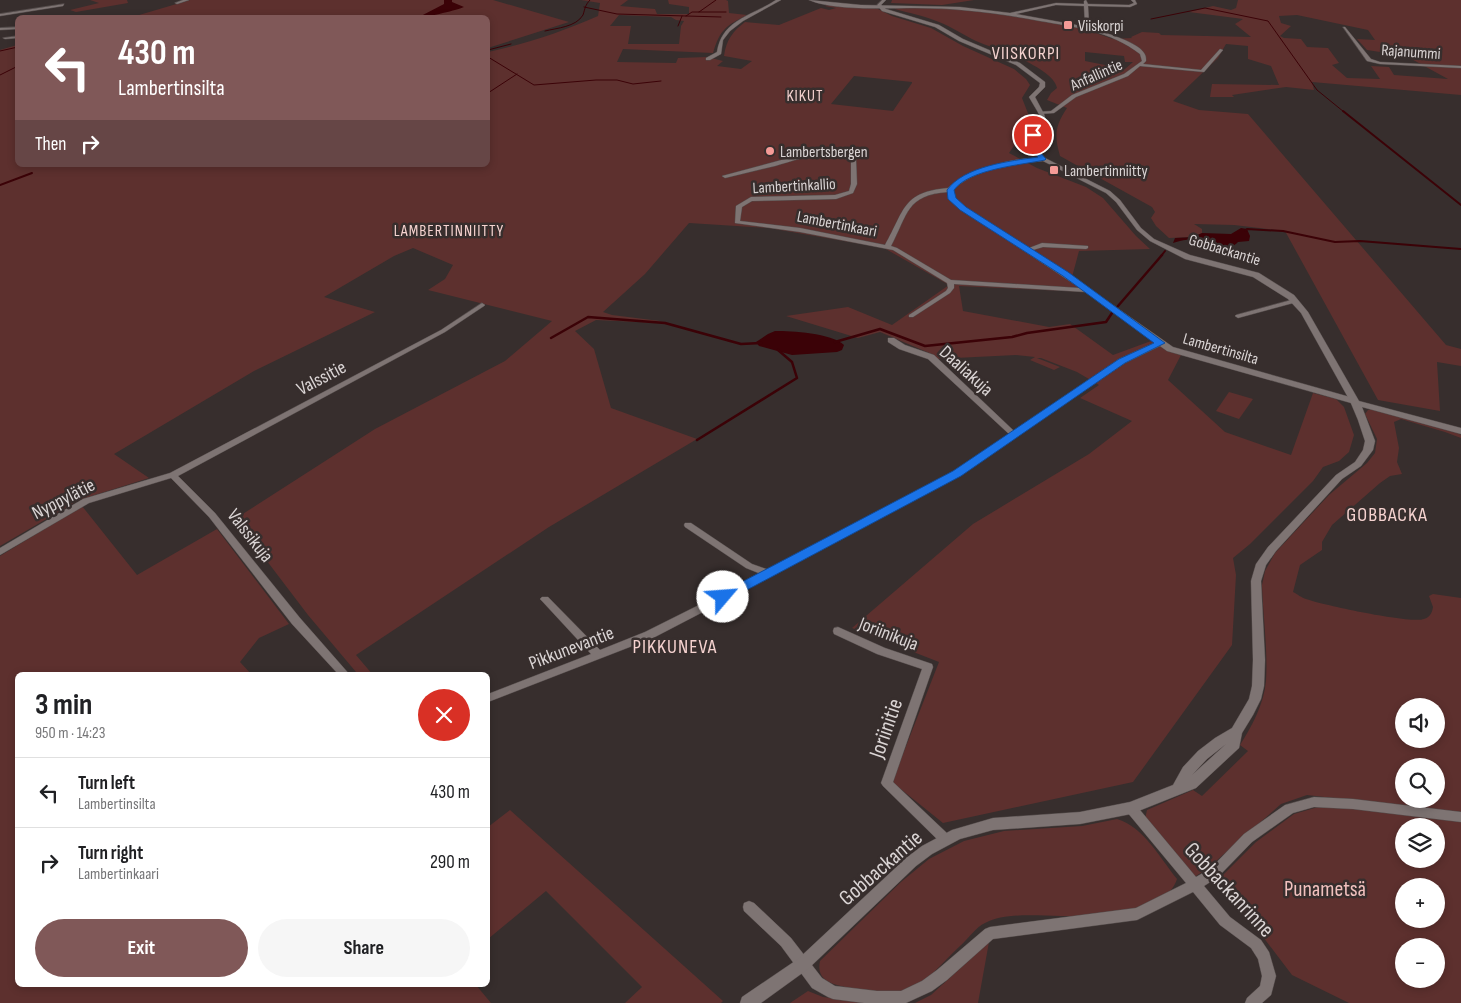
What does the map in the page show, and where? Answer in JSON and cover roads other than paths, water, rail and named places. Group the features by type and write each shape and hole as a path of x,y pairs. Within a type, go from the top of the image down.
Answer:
{"street":[{"path":"177,3 186,0"},
{"path":"708,59 719,53 722,38 740,21 779,0"},
{"name":"Anfallintie","path":"810,0 837,5 962,8 1008,14 1084,27 1137,48 1144,57 1140,65 1124,76 1074,96 1052,112 1040,113"},
{"path":"884,0 879,5 892,13 937,26 961,40 1028,70 1043,84 1032,97 1032,101 1040,113 1042,123 1033,135 1031,143 1035,152 1043,159"},
{"path":"1008,14 1050,4 1086,2 1126,6 1136,3 1133,0"},
{"path":"1084,27 1087,24 1086,2"},
{"path":"0,15 63,5"},
{"path":"0,29 15,28"},
{"name":"Rajanummi","path":"1344,28 1368,60 1380,64 1461,68"},
{"path":"5,38 15,37"},
{"path":"1140,65 1202,71 1221,50"},
{"name":"Lambertinkallio","path":"725,176 821,152 840,154 854,160 854,184 851,192 846,195 836,197 751,199 739,206 738,222"},
{"name":"Lambertinkaari","path":"738,222 792,228 887,247 911,200 934,191 950,190 959,182 998,164 1043,159"},
{"name":"Gobbackantie","path":"748,1003 803,964 911,862 927,850 958,834 992,824 1080,818 1131,808 1160,798 1179,787 1191,784 1234,744 1236,732 1250,712 1258,686 1259,660 1256,587 1258,572 1272,549 1339,477 1358,464 1368,450 1370,436 1355,402 1304,312 1295,301 1256,275 1188,257 1161,246 1143,233 1118,201 1108,192 1043,159"},
{"name":"Lambertinsilta","path":"950,190 952,199 963,208 1087,290 1160,343 1182,353 1461,431"},
{"path":"1028,250 1042,245 1086,247"},
{"path":"887,247 895,249 950,282 1087,290"},
{"path":"911,316 948,292 951,288 950,282"},
{"path":"1238,316 1295,301"},
{"name":"Valssitie","path":"173,475 443,331 482,305"},
{"name":"Daaliakuja","path":"891,340 902,348 931,357 1014,435"},
{"name":"Pikkunevantie","path":"490,697 649,635 770,574 957,473 1122,361 1160,343"},
{"name":"Nyppylätie","path":"0,552 86,501 173,475"},
{"name":"Valssikuja","path":"173,475 212,515 296,621 342,672"},
{"path":"688,525 749,566 770,574"},
{"path":"546,598 598,655"},
{"name":"Joriinikuja","path":"838,632 881,651 928,666"},
{"name":"Joriinitie","path":"928,666 887,783 946,840"},
{"path":"749,908 786,942 817,982 833,992 877,998 902,998 934,981 990,933 1137,914 1194,886 1214,873 1248,838 1289,808 1314,802 1353,804 1461,817"},
{"name":"Gobbackanrinne","path":"1131,808 1225,921 1256,944 1264,958 1269,976 1266,990 1252,1003"}],"waterway":[{"path":"585,7 590,0"},
{"path":"699,12 716,0"},
{"path":"545,31 576,22 583,15 585,7"},
{"path":"585,7 617,14 686,16"},
{"path":"1151,19 1205,8 1268,21 1317,90 1344,112"},
{"path":"686,16 692,12 699,12"},
{"path":"699,12 726,12"},
{"path":"678,26 682,16"},
{"path":"686,16 721,17"},
{"path":"490,49 511,44"},
{"path":"0,51 15,48"},
{"path":"490,58 516,74"},
{"path":"0,75 15,68"},
{"path":"490,92 516,74"},
{"path":"516,74 534,85 596,80 617,80 633,84 661,81"},
{"path":"1343,111 1461,205"},
{"path":"0,185 32,173"},
{"path":"1245,231 1247,229 1283,231 1335,242 1360,241 1461,249"},
{"path":"1161,256 1165,251"},
{"path":"1118,306 1162,255"},
{"path":"835,342 880,329 925,346 1012,337 1027,333 1106,322 1112,313"},
{"path":"551,338 588,317 665,323 741,344 761,343"},
{"path":"697,440 797,378 792,362 778,350"}],"place":[{"name":"Viiskorpi","path":"1068,25"},
{"name":"Lambertsbergen","path":"770,151"},
{"name":"Lambertinniitty","path":"1054,170"}],"district":[{"name":"VIISKORPI","path":"1026,53"},
{"name":"KIKUT","path":"805,95"},
{"name":"LAMBERTINNIITTY","path":"449,230"},
{"name":"GOBBACKA","path":"1387,514"},
{"name":"PIKKUNEVA","path":"675,646"}],"park label":[{"name":"Punametsä","path":"1325,888"}]}
